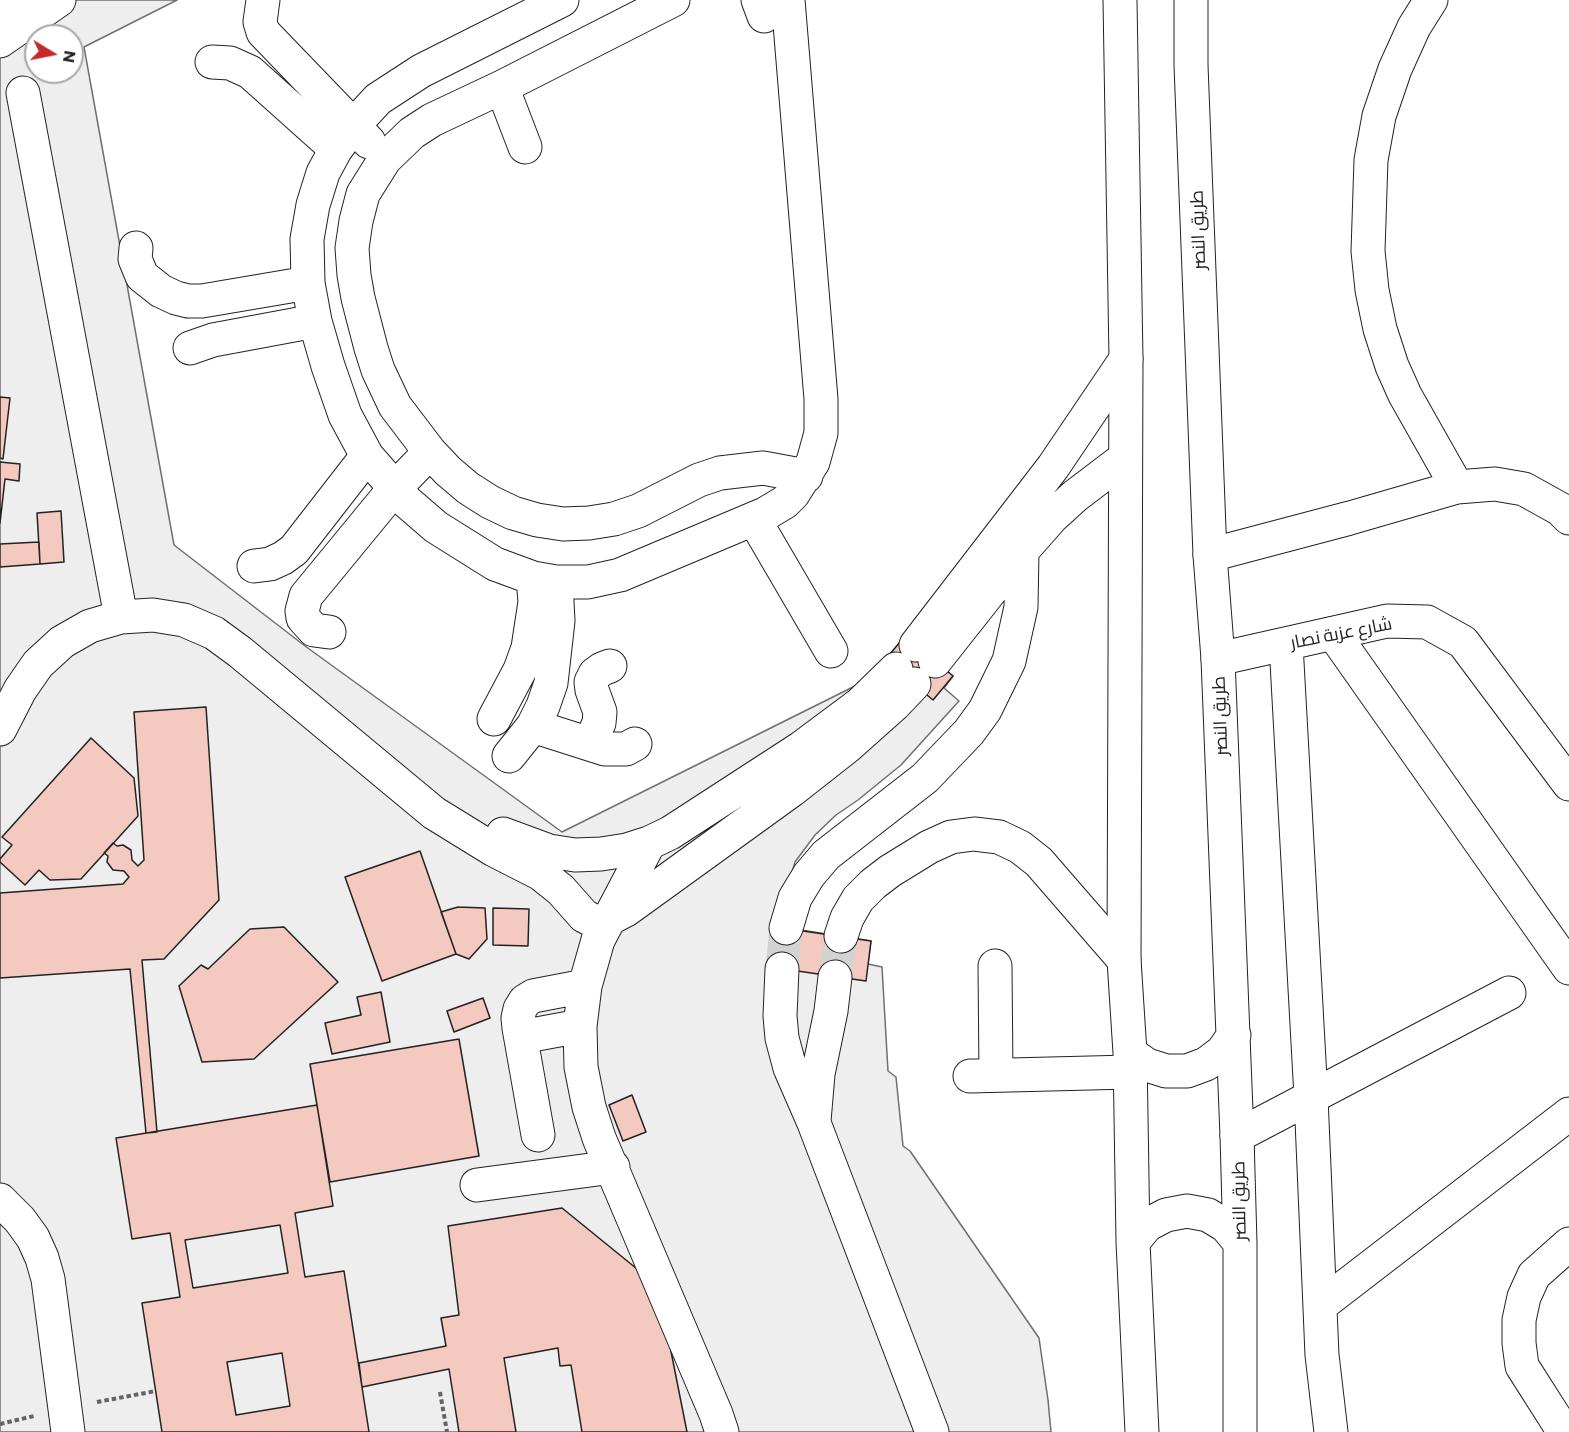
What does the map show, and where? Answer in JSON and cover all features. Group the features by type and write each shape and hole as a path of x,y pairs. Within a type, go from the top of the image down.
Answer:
{"main road":[{"path":"0,10 35,0"},
{"path":"0,41 59,0"},
{"path":"263,0 260,22 263,32 345,137"},
{"path":"673,0 432,120 412,133 385,159 363,194 352,248 358,298 378,370 396,405 430,452 448,471 490,502 513,513 537,520 563,524 614,519 638,510 699,480 720,473 763,468 806,476"},
{"path":"1120,0 1126,359 1124,960 1130,1063 1133,1242 1142,1432"},
{"name":"طريق النصر","path":"1191,0 1191,65 1210,555 1218,659 1234,1035 1240,1243 1240,1432"},
{"path":"1431,0 1414,27 1379,116 1371,160 1368,251 1372,290 1380,329 1392,366 1405,395 1457,487"},
{"path":"557,1 514,11 378,99 345,137 323,173 313,205 307,239 308,283 315,321 345,415 367,456 394,489 436,526 495,564 545,580 588,582 620,575 754,519 785,502 806,476 819,448 822,418 770,5"},
{"path":"212,62 230,63 250,72 345,137 385,159"},
{"path":"502,87 525,147"},
{"path":"23,93 121,617"},
{"path":"136,248 135,259 142,276 161,291 188,301 202,301 308,283"},
{"path":"190,348 213,340 315,321"},
{"path":"915,665 1016,515 1078,431 1126,359"},
{"path":"329,632 314,630 308,625 302,611 306,596 394,489 430,452"},
{"path":"254,566 270,564 294,550 367,456"},
{"path":"0,729 20,690 38,664 62,642 90,626 121,617 153,615 184,620 214,633 240,652 414,794 434,813 551,881 584,916 594,921 608,920 626,910 792,790 915,665 1052,517 1075,496 1125,458"},
{"path":"1210,555 1457,487 1495,484 1524,489 1560,509 1569,518"},
{"path":"786,928 795,898 809,875 826,855 925,778 969,732 985,710 1009,661 1022,598 1022,551 1016,515"},
{"path":"754,519 831,651"},
{"path":"509,756 533,726 551,683 558,621 545,580"},
{"path":"494,719 520,670 528,648 535,602 545,580"},
{"name":"شارع عزبة نصار","path":"1218,659 1387,621 1427,622 1463,642 1569,784"},
{"path":"1332,633 1569,968"},
{"path":"1286,644 1311,1097 1322,1355 1331,1432"},
{"path":"556,648 574,655 603,661 602,669 595,674 591,682 600,712 594,734 587,743"},
{"path":"414,794 501,833 549,851 575,855 627,850 670,833 770,769 867,713"},
{"path":"533,726 616,750 626,749 635,744"},
{"path":"841,936 847,918 858,900 873,884 929,847 951,837 974,834 999,837 1020,847 1039,862 1124,960"},
{"path":"649,843 598,940 585,986 580,1026 581,1067 589,1107 599,1138 722,1432"},
{"path":"994,966 983,1076 1130,1063 1166,1071 1187,1071 1206,1064 1222,1052 1234,1035"},
{"path":"782,969 780,1016 784,1051 796,1085 814,1123 932,1432"},
{"path":"814,1123 818,1074 831,1011 835,977"},
{"path":"538,1135 518,1018 520,1009 533,996 585,986"},
{"path":"1237,1136 1509,993"},
{"path":"521,1037 580,1026"},
{"path":"1321,1305 1569,1114"},
{"path":"477,1185 613,1167"},
{"path":"0,1200 20,1220 33,1238 42,1258 48,1279 68,1432"},
{"path":"1133,1242 1147,1225 1166,1215 1187,1211 1208,1215 1226,1226 1240,1243"},
{"path":"1564,1432 1522,1366 1519,1320 1524,1297 1534,1275 1569,1244"}],"path":[{"path":"93,1403 156,1391"},
{"path":"440,1392 447,1432"}],"shaded area":[{"path":"0,0 177,0 84,47 174,545 305,646 562,832 871,678 905,636 953,676 944,688 959,701 901,765 836,815 815,835 795,862 776,926 871,941 868,964 882,967 888,1071 896,1077 903,1146 910,1151 1039,1338 1051,1432 0,1432"}],"building":[{"path":"0,397 10,398 3,459 0,458"},
{"path":"0,462 20,464 19,481 5,479 0,523"},
{"path":"61,511 64,562 40,564 37,513"},
{"path":"39,542 40,564 0,567 0,544"},
{"path":"905,636 953,676 933,700 885,660"},
{"path":"206,707 219,900 164,959 142,960 157,1132 146,1133 130,969 0,978 0,893 123,884 129,877 124,871 113,870 107,862 108,856 104,853 113,843 131,850 132,860 138,866 144,860 134,712"},
{"path":"91,738 134,778 138,816 81,879 50,880 39,870 25,885 0,862 12,845 2,837"},
{"path":"420,851 456,954 382,981 345,877"},
{"path":"458,907 485,908 487,939 469,959 456,954 441,912"},
{"path":"493,908 529,909 528,946 493,945"},
{"path":"284,927 338,982 254,1059 202,1062 179,986 201,965 208,969 250,929"},
{"path":"776,927 871,941 866,981 770,967"},
{"path":"381,992 390,1042 332,1054 325,1023 361,1015 357,997"},
{"path":"483,998 490,1018 454,1032 447,1011"},
{"path":"459,1039 479,1156 330,1182 310,1064"},
{"path":"632,1095 646,1132 623,1141 609,1105"},
{"path":"317,1105 333,1206 295,1213 305,1277 344,1271 369,1432 162,1432 142,1303 180,1297 170,1233 132,1239 116,1138","holes":["280,1225 288,1273 193,1288 185,1240","282,1353 290,1406 236,1415 227,1362"]},
{"path":"562,1208 658,1286 687,1432 582,1432 571,1365 560,1366 558,1348 504,1358 516,1432 459,1432 449,1369 362,1387 359,1363 446,1346 441,1318 459,1315 448,1226"}],"tunnel":[{"path":"782,969 786,928"},
{"path":"835,977 841,936"}]}
